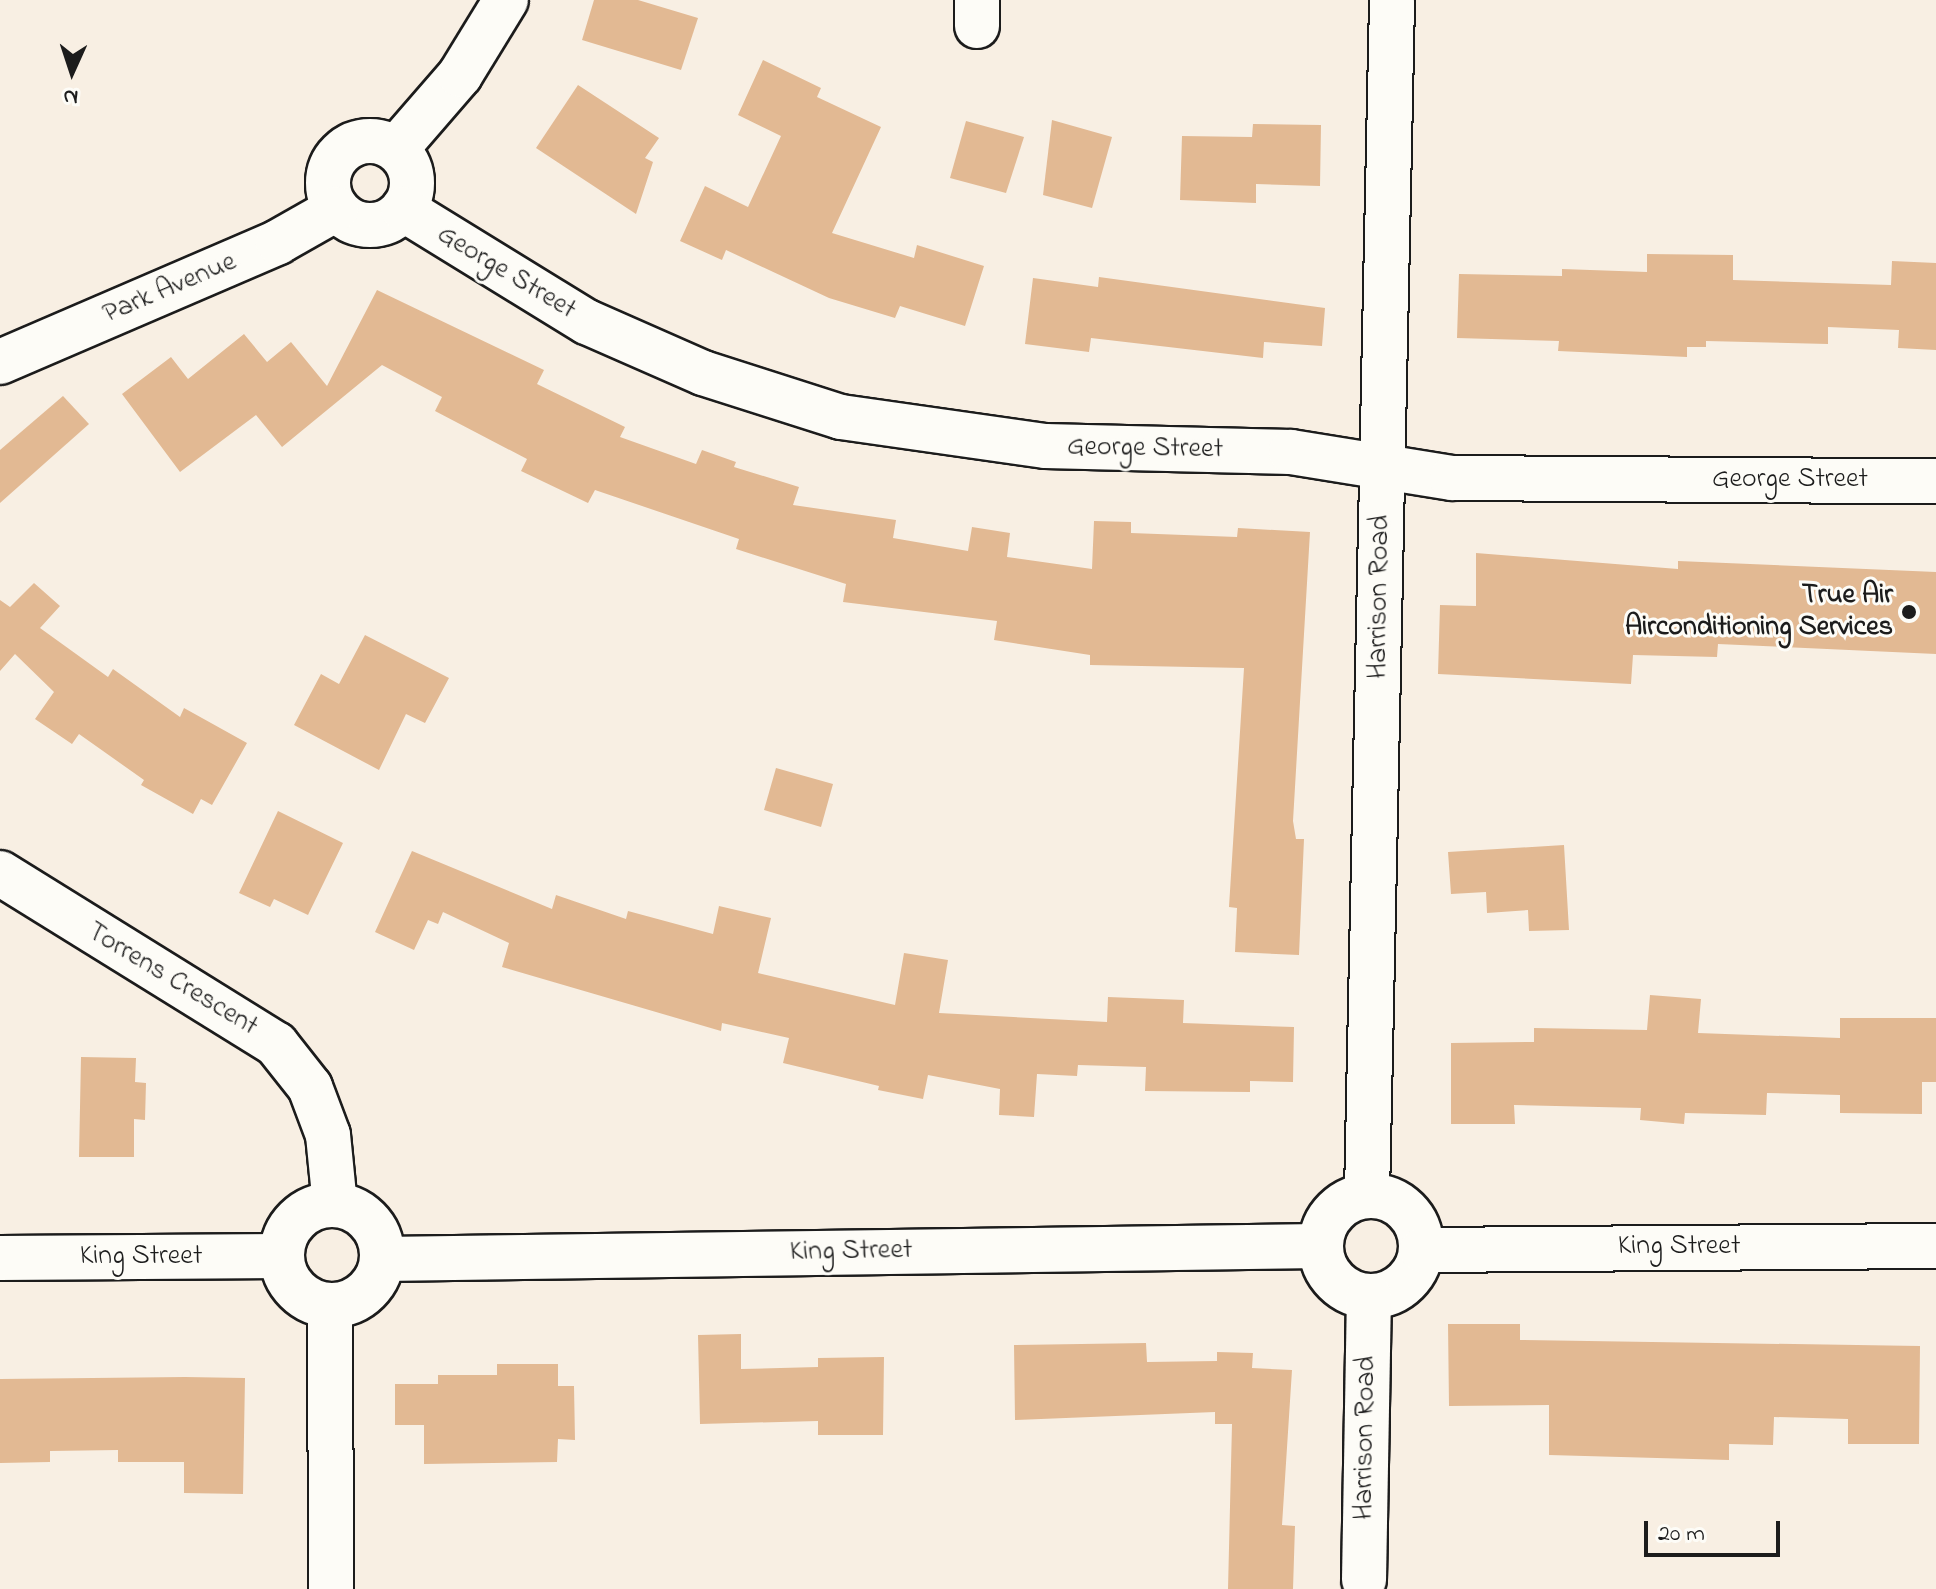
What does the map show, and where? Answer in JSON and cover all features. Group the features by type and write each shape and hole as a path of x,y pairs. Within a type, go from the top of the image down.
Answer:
{"street":[{"path":"396,149 460,75 506,0"},
{"name":"Harrison Road","path":"1367,1195 1392,0"},
{"path":"369,140 396,149 411,173 410,197 403,209 382,223 364,224 336,209 327,180 343,150 369,140"},
{"name":"Park Avenue","path":"0,362 278,242 336,209"},
{"name":"George Street","path":"403,209 587,322 703,373 841,417 1045,446 1291,452 1382,471 1452,478 1936,481"},
{"name":"Torrens Crescent","path":"0,873 276,1044 310,1087 328,1135 335,1205"},
{"path":"1367,1195 1404,1207 1418,1225 1422,1250 1415,1270 1398,1289 1369,1296 1346,1290 1332,1279 1320,1246 1323,1228 1334,1210 1367,1195"},
{"path":"335,1205 366,1217 379,1235 383,1259 377,1280 359,1298 330,1306 308,1300 293,1288 282,1256 284,1237 296,1220 313,1208 335,1205"},
{"name":"King Street","path":"383,1259 1320,1246"},
{"name":"King Street","path":"1422,1250 1936,1246"},
{"name":"King Street","path":"0,1258 282,1256"},
{"name":"Harrison Road","path":"1364,1580 1369,1296"},
{"path":"330,1306 331,1589"}],"building":[{"path":"594,0 638,0 698,18 681,70 582,40"},
{"path":"763,60 821,88 817,97 881,127 832,233 914,258 917,245 984,266 965,326 900,306 895,318 829,298 726,250 722,260 680,241 705,186 748,207 781,136 738,115"},
{"path":"578,85 659,138 645,158 653,162 636,214 536,148"},
{"path":"1052,120 1112,137 1092,208 1043,195"},
{"path":"966,121 1024,137 1006,193 950,178"},
{"path":"1253,124 1321,125 1320,186 1256,184 1256,203 1180,200 1182,136 1252,137"},
{"path":"1647,254 1733,255 1733,280 1891,285 1892,261 1936,263 1936,350 1898,348 1899,330 1828,327 1828,344 1706,341 1706,347 1687,347 1687,357 1558,351 1559,341 1457,338 1459,274 1562,276 1562,269 1647,272"},
{"path":"1099,277 1325,308 1322,346 1264,342 1263,358 1091,338 1089,352 1025,344 1033,278 1098,287"},
{"path":"377,290 544,370 537,384 625,427 620,437 696,464 702,450 736,462 734,467 799,487 793,505 896,520 893,538 968,551 972,527 1010,533 1007,557 1092,569 1094,521 1131,522 1131,533 1237,537 1238,528 1310,532 1293,821 1296,839 1304,839 1299,955 1235,952 1237,908 1229,907 1244,668 1090,665 1090,655 994,640 997,621 843,602 846,584 736,549 739,539 595,490 588,503 521,471 527,459 435,411 442,397 382,365 282,447 256,415 180,472 122,394 171,357 188,379 244,334 267,362 291,342 327,386"},
{"path":"63,396 89,424 0,503 0,450"},
{"path":"1476,553 1678,569 1678,561 1936,572 1936,654 1718,644 1717,657 1633,655 1631,684 1438,674 1440,605 1476,606"},
{"path":"34,583 60,606 40,628 108,677 113,669 180,717 184,708 247,743 212,805 201,799 193,814 141,785 144,780 79,734 72,744 35,719 54,692 15,654 0,671 0,600 10,607"},
{"path":"365,635 449,678 425,723 406,714 379,770 294,725 321,674 339,684"},
{"path":"776,768 833,784 821,827 764,810"},
{"path":"278,811 343,843 308,915 274,899 270,907 239,893"},
{"path":"1564,845 1569,930 1529,931 1528,910 1487,913 1486,892 1451,894 1448,852"},
{"path":"412,851 552,909 556,895 626,919 628,911 713,934 719,906 771,918 758,973 895,1005 904,953 948,960 939,1013 1107,1022 1108,997 1184,1000 1183,1023 1294,1027 1293,1082 1250,1081 1250,1092 1145,1091 1146,1067 1078,1065 1077,1076 1037,1074 1034,1117 999,1115 1000,1089 928,1075 923,1099 878,1090 879,1086 783,1063 789,1038 722,1023 721,1031 502,967 509,943 443,912 438,924 428,920 414,950 375,932"},
{"path":"1650,995 1701,999 1698,1033 1840,1038 1840,1018 1936,1018 1936,1082 1922,1082 1922,1114 1840,1113 1840,1095 1767,1093 1766,1115 1685,1113 1684,1124 1640,1120 1641,1108 1514,1105 1515,1124 1451,1124 1451,1043 1534,1042 1534,1028 1647,1030"},
{"path":"81,1057 136,1058 135,1082 146,1083 145,1120 134,1119 134,1157 79,1157"},
{"path":"1448,1324 1520,1324 1520,1340 1920,1346 1919,1444 1848,1444 1848,1419 1774,1417 1773,1445 1729,1444 1729,1460 1549,1455 1549,1405 1449,1406"},
{"path":"741,1334 741,1369 818,1367 818,1358 884,1357 883,1435 818,1435 818,1421 700,1424 698,1335"},
{"path":"1146,1343 1147,1362 1217,1361 1217,1352 1253,1353 1252,1368 1292,1370 1282,1525 1295,1526 1293,1589 1228,1589 1232,1424 1215,1424 1215,1412 1015,1420 1014,1345"},
{"path":"497,1364 558,1364 558,1386 574,1386 575,1440 558,1439 557,1462 424,1464 424,1425 395,1425 395,1384 438,1384 438,1375 497,1375"},
{"path":"245,1378 243,1494 184,1493 184,1462 118,1462 118,1450 50,1451 50,1462 0,1463 0,1379"}],"place":[{"name":"True Air Airconditioning Services","path":"1909,612"}]}
